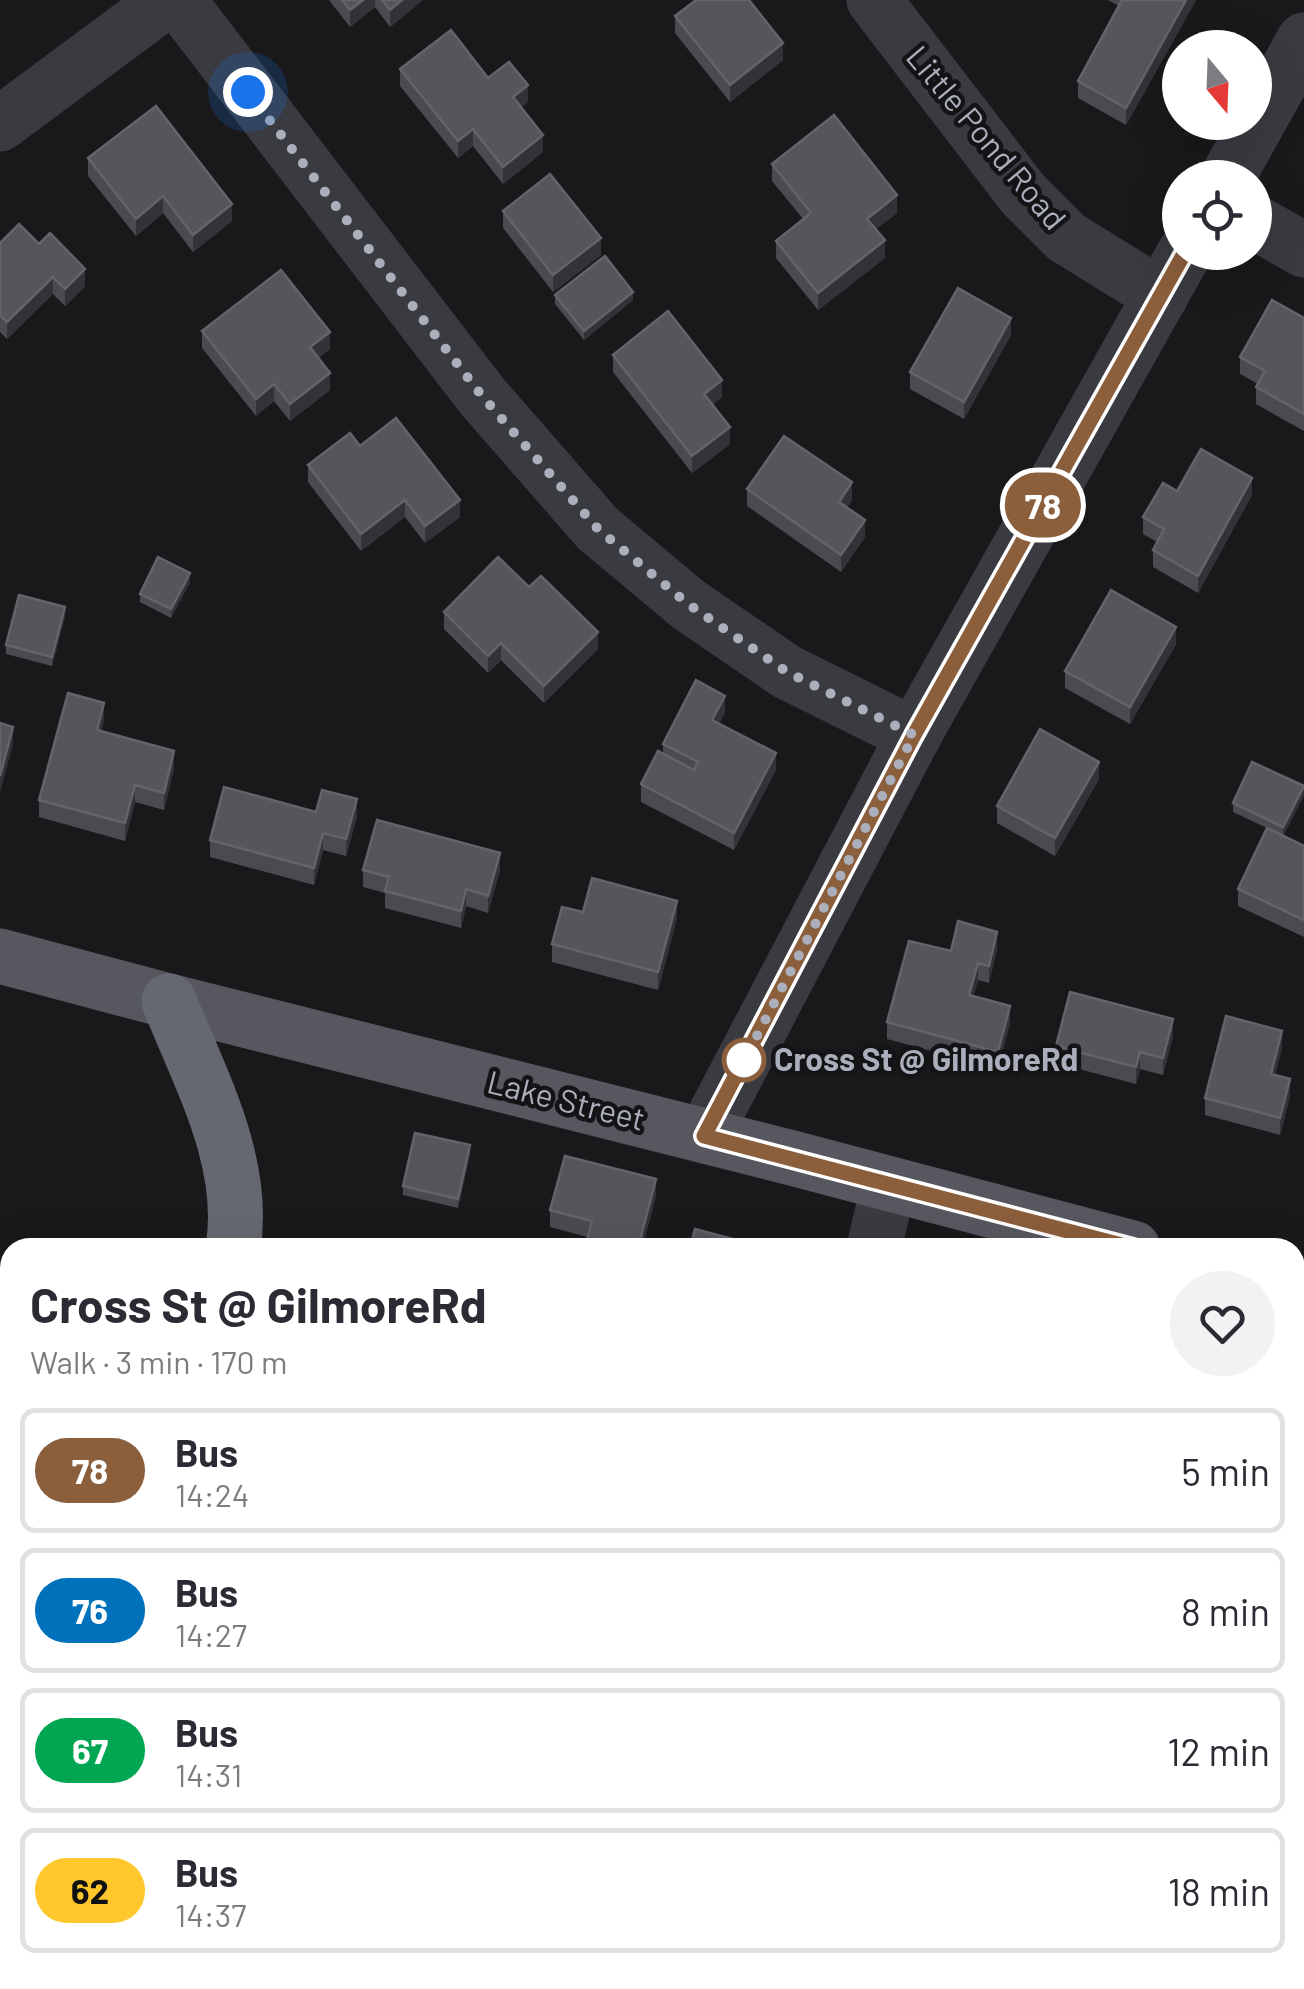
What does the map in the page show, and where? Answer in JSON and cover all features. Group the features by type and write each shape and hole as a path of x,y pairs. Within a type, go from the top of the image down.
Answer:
{"highway":[{"path":"169,1001 230,1157 236,1198 234,1238"}],"main road":[{"name":"Lake Street","path":"0,956 1095,1238"}],"street":[{"path":"0,124 167,0"},
{"path":"178,0 482,396 598,529 688,604 787,672 914,735"},
{"name":"Little Pond Road","path":"874,0 1023,194 1066,237 1173,274"},
{"path":"1237,160 1304,40"},
{"path":"1272,232 1304,250"},
{"path":"704,1136 914,735 1173,274"},
{"path":"876,1238 889,1184"}],"building":[{"path":"342,0 363,0 350,10"},
{"path":"382,0 402,0 390,10"},
{"path":"696,0 749,0 783,43 730,85 675,16"},
{"path":"1122,0 1186,0 1169,30 1162,30 1162,43 1126,108 1078,81"},
{"path":"451,30 488,78 509,62 528,85 513,97 543,135 503,167 473,129 458,141 400,69"},
{"path":"156,106 232,204 193,235 163,196 136,219 88,158"},
{"path":"834,115 897,195 867,219 885,240 818,293 776,241 811,213 772,164"},
{"path":"550,174 601,238 553,275 503,211"},
{"path":"19,224 39,244 50,233 85,269 65,289 53,277 7,322 0,315 0,243"},
{"path":"605,256 633,292 584,331 555,295"},
{"path":"281,270 330,332 310,347 330,373 290,404 274,384 256,399 202,331"},
{"path":"958,288 1011,318 964,402 910,372"},
{"path":"1272,300 1304,318 1304,414 1256,387 1265,371 1240,357"},
{"path":"668,311 722,380 704,394 730,427 692,456 613,355"},
{"path":"396,418 460,500 425,526 405,500 361,534 308,465 350,433 360,446"},
{"path":"784,436 852,482 839,502 865,520 841,555 747,489"},
{"path":"1201,449 1252,478 1198,576 1153,550 1164,529 1143,517 1163,483 1177,491"},
{"path":"158,557 190,573 171,609 140,594"},
{"path":"498,557 529,587 541,576 598,632 544,686 501,643 488,656 444,612"},
{"path":"1111,590 1176,627 1130,707 1065,671"},
{"path":"19,595 65,607 52,657 6,645"},
{"path":"696,680 725,696 712,720 776,753 734,833 641,784 658,751 694,770 698,762 663,744"},
{"path":"68,693 104,703 97,730 174,751 164,793 135,785 125,823 39,800"},
{"path":"0,723 13,727 0,776"},
{"path":"1040,729 1099,762 1055,838 997,806"},
{"path":"1252,762 1304,786 1283,827 1233,803"},
{"path":"224,787 316,812 322,790 357,799 346,839 323,833 314,868 210,840"},
{"path":"377,820 500,853 488,896 466,889 461,911 385,891 389,877 363,870"},
{"path":"1267,828 1304,846 1304,920 1238,889"},
{"path":"592,878 677,901 658,972 552,944 562,907 583,912"},
{"path":"958,921 997,932 989,966 978,963 969,995 1010,1006 998,1052 887,1022 909,941 951,951"},
{"path":"1070,992 1173,1019 1163,1058 1140,1052 1136,1067 1056,1046"},
{"path":"1226,1016 1282,1031 1271,1074 1290,1079 1280,1118 1205,1098"},
{"path":"415,1133 470,1145 458,1199 403,1186"},
{"path":"565,1156 656,1179 641,1238 588,1238 592,1221 550,1210"},
{"path":"695,1229 729,1238 693,1238"}],"bus line":[{"name":"78","path":"1095,1238 704,1136 914,735 1175,270"}],"place":[{"name":"Cross St @ GilmoreRd","path":"744,1060"}],"route":[{"path":"248,92 482,396 598,529 688,604 787,672 914,735 736,1076 744,1060"}]}
